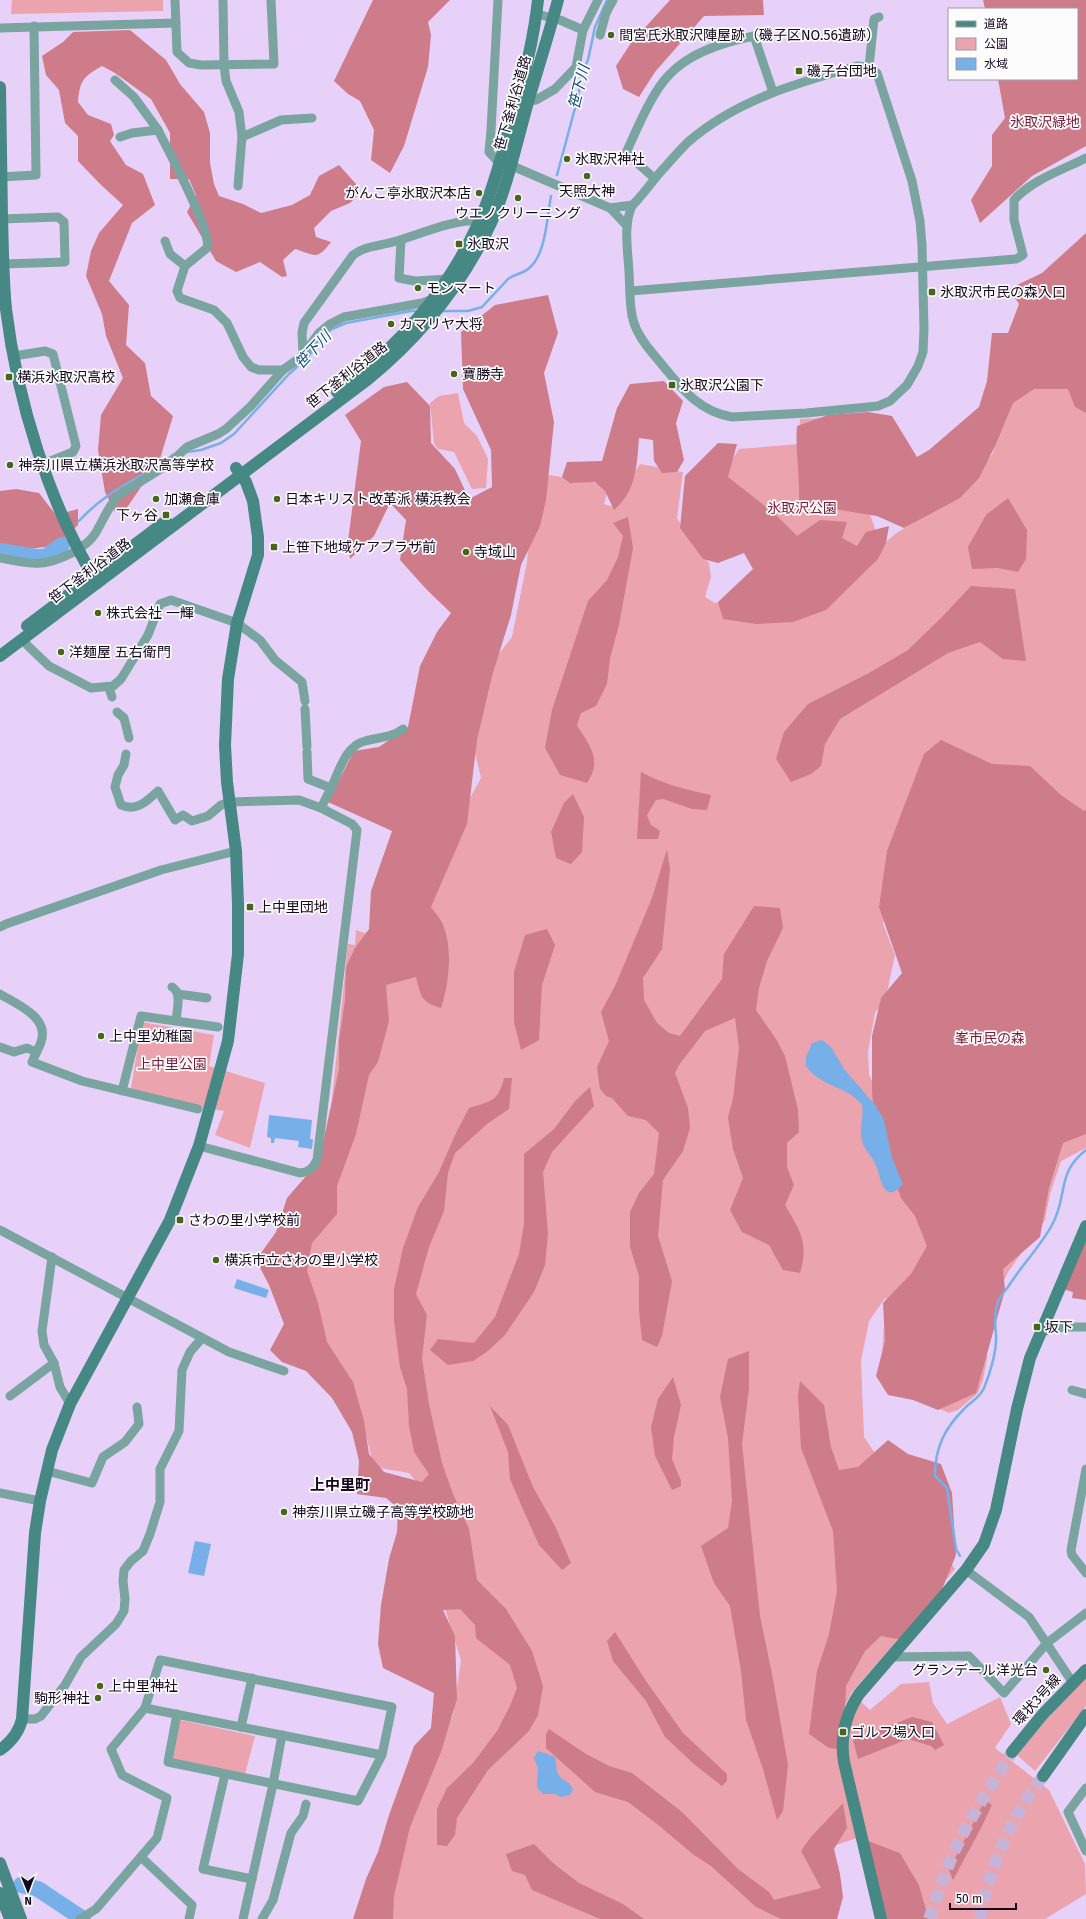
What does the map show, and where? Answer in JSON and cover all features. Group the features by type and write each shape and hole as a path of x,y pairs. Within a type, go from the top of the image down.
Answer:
{"street":[{"path":"176,0 177,52 189,63 200,65 274,64 271,0"},
{"path":"224,0 224,65 226,81 239,112 242,137 238,186"},
{"path":"498,0 492,130 488,152 505,165 610,208 627,226"},
{"name":"笹下釜利谷道路","path":"523,102 538,0"},
{"name":"笹下釜利谷道路","path":"0,656 95,580 238,471 368,368 410,330 417,320 463,273 491,222 523,102 558,0"},
{"path":"523,102 536,100 555,89 576,67 583,30 598,0"},
{"path":"600,35 606,13 613,0"},
{"path":"537,14 553,18 583,30"},
{"path":"869,67 874,19 880,17"},
{"path":"0,28 176,23"},
{"path":"1,180 36,175 34,26"},
{"path":"654,178 626,153 652,100 669,75 688,60 724,43 754,36 773,92"},
{"path":"857,66 869,67 877,73 880,80 912,181 920,221 923,266 924,328 923,352 911,379 907,385 890,401 878,406 841,410 732,417 720,415 702,407 687,393 642,341 634,327 631,312 627,226 633,205 654,178 688,143 708,127 735,110 773,92 857,66"},
{"path":"115,80 134,98 158,130 189,193 208,238 207,248 185,266 177,291 180,298 214,310 227,323 243,357 251,367 258,370 283,370"},
{"path":"0,88 3,310 14,356 19,386 43,464 78,550 95,580"},
{"path":"242,137 281,120 312,118"},
{"path":"120,137 132,133 158,130"},
{"path":"630,292 1016,258 1023,255 1014,220 1014,200 1021,192 1036,183 1086,158"},
{"name":"笹下釜利谷道路","path":"238,471 392,360 431,318 436,302 463,253 505,165"},
{"path":"610,208 633,205"},
{"path":"2,220 58,217 64,222 65,262 3,264"},
{"path":"304,354 302,333 304,323 353,255 364,248 401,240 466,220 479,221"},
{"path":"401,240 398,278 415,281 448,279"},
{"path":"165,241 170,254 185,266"},
{"path":"0,558 33,564 44,564 54,562 78,550 88,543 113,501 173,461 187,447 226,429 250,407 283,370 294,364 304,354 319,333 330,324 344,317 422,303 436,302"},
{"path":"14,356 45,351 53,354 76,446 73,452 43,464"},
{"path":"0,1750 10,1742 21,1727 35,1533 40,1501 52,1450 70,1404 170,1220 199,1146 228,1041 238,954 238,904 236,852 227,782 225,745 228,679 236,623 258,555 256,518 253,501 246,482 238,471"},
{"name":"笹下釜利谷道路","path":"0,646 95,580"},
{"path":"24,638 27,645 49,666 91,688 113,686 121,679 148,634 160,604 171,600 236,623 260,640 275,660 302,682 305,705 308,779 331,788"},
{"path":"117,712 124,718 129,738"},
{"path":"321,808 348,753 353,747 364,741 391,736 403,729"},
{"path":"126,754 124,766 118,775 115,787 121,805 128,808 143,805 158,790 175,820 183,815 192,821 208,816 221,804 230,802 299,800 321,808 352,824 357,830 318,1160 307,1172 300,1172 199,1146"},
{"path":"0,927 161,870 236,852"},
{"path":"172,987 175,988 178,994 176,1020"},
{"path":"0,994 32,1014 39,1022 42,1036 32,1062 82,1081 198,1108"},
{"path":"178,994 207,998"},
{"path":"122,1090 141,1016 218,1027"},
{"path":"0,1047 14,1052 27,1048 36,1052"},
{"path":"881,1919 842,1749 846,1723 852,1705 859,1694 966,1570 984,1544 992,1523 1028,1382 1030,1358 1086,1226"},
{"path":"0,1230 229,1352 284,1371"},
{"path":"52,1257 42,1331 44,1345 54,1363 60,1386 70,1404"},
{"path":"1040,1332 1062,1327 1086,1327"},
{"path":"22,1719 36,1719 41,1716 65,1686 81,1657 116,1624 124,1611 124,1570 131,1561 143,1551 150,1534 160,1502 160,1469 179,1431 182,1370 190,1352 202,1338"},
{"path":"10,1396 54,1363"},
{"path":"1072,1390 1086,1394"},
{"path":"47,1471 92,1483 103,1457 125,1442 139,1424 137,1407"},
{"path":"1086,1469 1072,1550 1072,1555 1086,1573"},
{"path":"0,1493 40,1501"},
{"path":"966,1570 1029,1617 1073,1683"},
{"path":"890,1657 969,1656 1004,1693 1047,1643 1086,1613"},
{"path":"84,1917 96,1908 157,1838 167,1798 122,1775 111,1749 145,1708 160,1660 392,1707 382,1755 358,1800 307,1797 273,1784 168,1762 177,1714"},
{"name":"環状3号線","path":"1012,1752 1043,1714 1086,1670"},
{"path":"241,1727 252,1678"},
{"path":"145,1708 382,1755"},
{"path":"1043,1776 1085,1717"},
{"path":"243,1919 273,1784 282,1735"},
{"path":"225,1774 203,1869 252,1879"},
{"path":"1086,1788 1068,1812 1086,1851"},
{"path":"262,1919 273,1900 291,1833 303,1816 307,1797"},
{"path":"141,1857 192,1905 189,1919"},
{"path":"0,1863 21,1919"},
{"path":"0,1892 10,1919"}],"green space":[{"path":"12,0 163,0 163,11 11,14"},
{"path":"373,0 450,0 428,22 431,35 428,67 404,146 390,173 371,160 374,130 360,101 348,94 334,81"},
{"path":"670,0 763,0 764,15 704,16 655,72 639,97 623,89 616,66 631,43"},
{"name":"氷取沢緑地","path":"983,0 1086,0 1086,146 1032,176 980,223 971,200 992,166 992,135 1005,118 998,80 1078,80 1078,8 985,8"},
{"path":"130,30 166,60 180,84 204,112 210,133 210,163 214,184 219,196 243,204 261,213 292,205 310,195 319,176 339,165 356,184 357,196 350,203 331,211 314,228 316,237 331,242 322,252 315,255 295,249 283,260 287,276 282,277 260,262 236,272 216,261 187,212 196,195 189,179 170,179 170,133 151,99 115,73 102,66 87,76 81,84 78,102 88,115 111,124 114,135 110,141 126,165 143,174 155,205 132,223 109,281 129,305 126,345 145,363 151,396 173,416 160,459 126,509 115,512 105,492 98,450 101,415 123,378 106,336 102,314 86,276 91,251 99,233 123,205 78,161 78,136 65,123 59,90 46,75 42,56 63,42 73,32"},
{"path":"1086,233 1086,413 1075,407 1068,389 1034,389 1013,403 995,446 979,478 960,498 904,528 877,516 816,506 799,500 797,426 828,415 868,412 892,416 917,457 929,450 979,407 987,381 992,333 1008,333 1019,304 1009,289 1042,273"},
{"path":"548,295 558,333 544,373 554,422 546,500 540,526 521,565 511,615 492,676 477,740 467,824 431,907 442,923 448,944 449,966 444,999 441,1008 426,1001 421,994 416,977 386,985 389,1021 378,1062 369,1075 356,1134 337,1186 337,1214 312,1243 307,1271 318,1303 327,1342 353,1382 364,1421 369,1454 384,1472 422,1482 429,1474 414,1452 409,1426 407,1389 400,1367 394,1321 394,1289 403,1248 418,1207 439,1172 455,1135 469,1108 488,1102 499,1092 504,1078 512,1078 509,1109 487,1124 455,1153 448,1173 444,1211 429,1247 416,1294 427,1315 422,1358 429,1404 442,1463 453,1494 469,1529 477,1580 506,1609 532,1651 543,1686 538,1715 529,1731 488,1770 457,1818 455,1835 447,1846 437,1845 437,1809 447,1788 473,1763 497,1731 510,1706 517,1688 510,1665 476,1638 475,1625 460,1609 443,1610 455,1636 457,1699 441,1752 410,1827 394,1896 393,1919 353,1919 366,1879 378,1852 389,1815 414,1746 431,1728 434,1693 383,1668 378,1644 381,1605 389,1559 397,1532 398,1508 386,1498 357,1494 359,1461 352,1432 332,1398 306,1371 282,1362 270,1350 284,1324 269,1285 256,1260 276,1232 287,1198 319,1161 339,1069 339,1041 345,1000 346,967 355,948 369,929 371,891 392,831 328,802 354,751 379,747 408,727 420,666 437,632 451,613 427,590 400,560 406,520 390,503 374,536 350,559 348,541 361,441 345,415 384,387 407,382 430,406 431,443 455,469 469,499 492,487 491,450 463,389 461,332 495,305"},
{"path":"1045,372 1062,378 1086,406 1086,822 899,855 883,924 895,955 886,997 875,1013 868,1052 869,1075 896,1128 1086,889 1086,1148 1061,1161 1050,1194 1045,1220 1008,1272 986,1318 987,1359 983,1380 978,1393 958,1410 949,1413 880,1382 886,1297 869,1321 861,1361 864,1437 955,1569 895,1643 852,1692 843,1709 857,1838 830,1847 833,1919 382,1919 405,1823 453,1715 461,1660 442,1599 427,1494 409,1473 374,1467 356,1395 333,1360 292,1249 325,1167 348,944 355,945 356,930 368,934 464,809 481,778 472,740 494,660 512,637 527,562 533,485 549,475 609,485 604,504 617,508 626,484 640,464 683,472 677,518 692,544 709,563 711,577 705,597 715,603 876,551 895,534 958,496 993,453 1002,408"},
{"path":"664,381 683,401 676,423 684,460 677,472 662,473 654,461 653,440 639,438 636,468 631,486 627,495 614,510 605,491 595,482 570,483 562,477 567,462 602,461 617,408 630,384"},
{"path":"458,393 464,423 477,436 488,459 486,488 472,489 454,452 438,449 434,444 430,403 439,396"},
{"name":"氷取沢公園","path":"823,418 851,457 878,538 834,566 735,537 727,468 739,449 799,444 800,419"},
{"path":"718,443 737,444 728,477 775,514 797,536 820,520 847,522 842,538 857,546 866,532 889,526 886,543 878,559 826,610 793,622 756,624 723,619 718,602 753,569 744,553 718,563 703,559 680,528 685,476"},
{"path":"16,489 39,493 56,515 78,509 78,525 57,545 31,549 0,557 0,491"},
{"path":"1008,498 1027,530 1026,559 1018,572 998,568 972,569 968,547 986,515"},
{"path":"628,517 633,548 619,625 610,658 607,684 596,706 581,713 577,725 590,746 594,760 592,775 587,783 560,775 545,748 552,710 588,601 607,580 618,557 623,536 613,523"},
{"path":"971,586 1015,589 1026,661 1003,659 980,642 948,653 840,719 825,744 821,766 811,774 791,782 776,759 784,732 808,704 869,673 908,650"},
{"name":"峯市民の森","path":"941,740 992,764 1030,766 1061,795 1084,811 1086,810 1086,1134 1063,1143 1049,1188 1040,1237 1003,1269 1005,1290 976,1393 938,1410 913,1400 888,1395 876,1376 885,1341 883,1303 911,1274 927,1246 915,1216 901,1198 887,1159 876,1135 872,1092 872,1036 881,998 902,973 879,907 887,851 924,754"},
{"path":"641,772 675,786 711,795 707,810 692,809 663,799 656,800 647,815 651,825 660,831 658,839 637,839"},
{"path":"573,794 584,817 582,852 571,864 556,858 551,832 564,803"},
{"path":"667,849 670,870 662,949 643,978 644,1000 657,1023 669,1033 680,1036 722,979 724,954 754,906 780,908 783,928 767,961 759,988 756,1010 776,1039 785,1056 798,1110 799,1132 787,1143 787,1167 794,1185 785,1205 802,1237 804,1253 800,1273 783,1270 769,1245 742,1232 730,1210 743,1178 733,1149 728,1118 733,1098 739,1048 735,1018 705,1031 679,1065 675,1073 688,1108 690,1128 683,1151 663,1180 658,1236 672,1281 662,1336 657,1347 642,1340 639,1311 639,1276 630,1247 630,1212 639,1193 654,1174 659,1133 646,1120 628,1116 612,1098 606,1096 600,1089 597,1067 609,1041 601,1012 615,986 652,898"},
{"path":"547,929 555,945 542,985 539,1040 521,1050 514,1022 514,972 525,935"},
{"name":"上中里公園","path":"142,1022 214,1035 209,1066 265,1083 250,1148 215,1135 224,1111 130,1094"},
{"path":"590,1087 594,1106 552,1152 543,1172 548,1233 545,1265 534,1292 505,1335 488,1351 473,1361 448,1365 430,1350 438,1339 474,1343 495,1317 519,1254 524,1224 524,1154 554,1129 576,1100"},
{"path":"1086,1238 1086,1300 1072,1298 1073,1292 1062,1289"},
{"path":"749,1351 749,1388 742,1444 760,1616 788,1765 783,1811 777,1820 763,1769 746,1720 741,1671 730,1606 714,1583 701,1546 728,1528 732,1501 728,1438 720,1397 728,1359"},
{"path":"673,1377 681,1405 674,1437 672,1459 681,1481 681,1486 672,1490 655,1456 651,1427 658,1399"},
{"path":"800,1381 824,1405 831,1447 839,1470 858,1467 888,1440 908,1454 941,1464 952,1493 956,1555 938,1599 903,1640 881,1636 865,1651 846,1686 844,1729 837,1749 829,1748 809,1734 817,1671 829,1634 837,1591 833,1531 801,1448 798,1396"},
{"path":"490,1406 508,1425 533,1487 555,1526 571,1563 562,1570 539,1545 522,1507 510,1479 508,1452"},
{"path":"615,1632 646,1681 683,1733 727,1774 727,1781 722,1786 695,1765 665,1737 646,1701 613,1661 607,1641"},
{"path":"1086,1677 1086,1706 1035,1771 1017,1755 1055,1708"},
{"path":"929,1682 933,1703 947,1724 1000,1697 1011,1724 995,1748 1049,1790 1085,1864 1086,1894 1045,1919 929,1919 919,1885 900,1853 866,1840 847,1757 850,1718 860,1701 870,1710 901,1684"},
{"path":"912,1717 932,1722 944,1745 935,1750 931,1746 908,1739 858,1759 853,1740"},
{"path":"180,1720 255,1736 245,1774 173,1761"},
{"path":"549,1729 586,1754 609,1766 632,1773 682,1812 738,1869 769,1892 774,1900 821,1888 801,1851 810,1838 843,1803 847,1828 834,1849 840,1874 843,1897 837,1919 781,1919 756,1907 711,1866 694,1855 628,1802 595,1792 546,1748 546,1734"},
{"path":"985,1800 992,1805 953,1880 949,1870"},
{"path":"866,1840 900,1853 919,1885 929,1919 885,1919"},
{"path":"534,1844 553,1863 579,1883 623,1904 644,1919 600,1919 532,1890 525,1875 512,1871 506,1854"}],"water":[{"path":"822,1040 831,1047 844,1069 876,1106 884,1120 892,1158 903,1184 896,1190 891,1192 887,1191 884,1187 875,1163 863,1144 861,1132 863,1113 862,1105 850,1094 820,1079 806,1066 806,1057 812,1043"},
{"path":"269,1115 312,1120 310,1139 313,1139 312,1149 298,1147 299,1141 275,1138 274,1143 271,1143 271,1138 267,1137"},
{"path":"237,1279 269,1290 266,1298 234,1288"},
{"path":"195,1541 211,1544 204,1576 188,1573"},
{"path":"538,1751 555,1757 559,1776 569,1783 573,1789 570,1795 561,1797 555,1794 543,1794 539,1790 537,1786 538,1768 534,1758"}],"waterway":[{"name":"笹下川","path":"557,175 578,97 582,73 588,60 595,27 607,0"},
{"name":"笹下川","path":"442,311 468,311 482,307 508,279 526,271 534,263 539,255 545,236 551,196"},
{"name":"笹下川","path":"187,452 201,450 221,443 234,434 289,374 308,357 324,335 332,329 346,323 411,311 419,311"},
{"name":"笹下川","path":"156,468 174,454"},
{"name":"笹下川","path":"79,521 86,513 110,494 144,474"},
{"name":"笹下川","path":"0,551 45,557 62,545"},
{"path":"960,1556 956,1549 947,1488 935,1476 935,1466 939,1448 951,1424 957,1416 977,1398 984,1388 994,1355 996,1341 995,1316 999,1300 1052,1225 1057,1215 1066,1176 1070,1167 1086,1150"},
{"name":"笹下川","path":"21,1885 38,1889 83,1919"}],"tunnel":[{"path":"929,1919 952,1856 980,1804 1012,1752"},
{"path":"980,1919 990,1877 1000,1850 1012,1824 1043,1776"}],"place":[{"name":"間宮氏氷取沢陣屋跡（磯子区NO.56遺跡）","path":"611,35"},
{"name":"磯子台団地","path":"799,71"},
{"name":"氷取沢神社","path":"567,159"},
{"name":"天照大神","path":"587,176"},
{"name":"がんこ亭氷取沢本店","path":"479,193"},
{"name":"ウエノクリーニング","path":"518,198"},
{"name":"氷取沢","path":"459,244"},
{"name":"モンマート","path":"418,288"},
{"name":"氷取沢市民の森入口","path":"932,292"},
{"name":"カマリヤ大将","path":"391,324"},
{"name":"寶勝寺","path":"454,374"},
{"name":"横浜氷取沢高校","path":"9,377"},
{"name":"氷取沢公園下","path":"672,385"},
{"name":"神奈川県立横浜氷取沢高等学校","path":"10,465"},
{"name":"加瀬倉庫","path":"156,499"},
{"name":"日本キリスト改革派 横浜教会","path":"277,499"},
{"name":"下ヶ谷","path":"166,515"},
{"name":"上笹下地域ケアプラザ前","path":"274,547"},
{"name":"寺域山","path":"466,552"},
{"name":"株式会社 一輝","path":"98,613"},
{"name":"洋麺屋 五右衛門","path":"61,652"},
{"name":"上中里団地","path":"250,907"},
{"name":"上中里幼稚園","path":"101,1036"},
{"name":"さわの里小学校前","path":"180,1220"},
{"name":"横浜市立さわの里小学校","path":"216,1260"},
{"name":"坂下","path":"1037,1327"},
{"name":"神奈川県立磯子高等学校跡地","path":"284,1512"},
{"name":"グランデール洋光台","path":"1046,1670"},
{"name":"上中里神社","path":"100,1686"},
{"name":"駒形神社","path":"98,1698"},
{"name":"ゴルフ場入口","path":"843,1732"}],"district":[{"name":"上中里町","path":"340,1485"}]}
